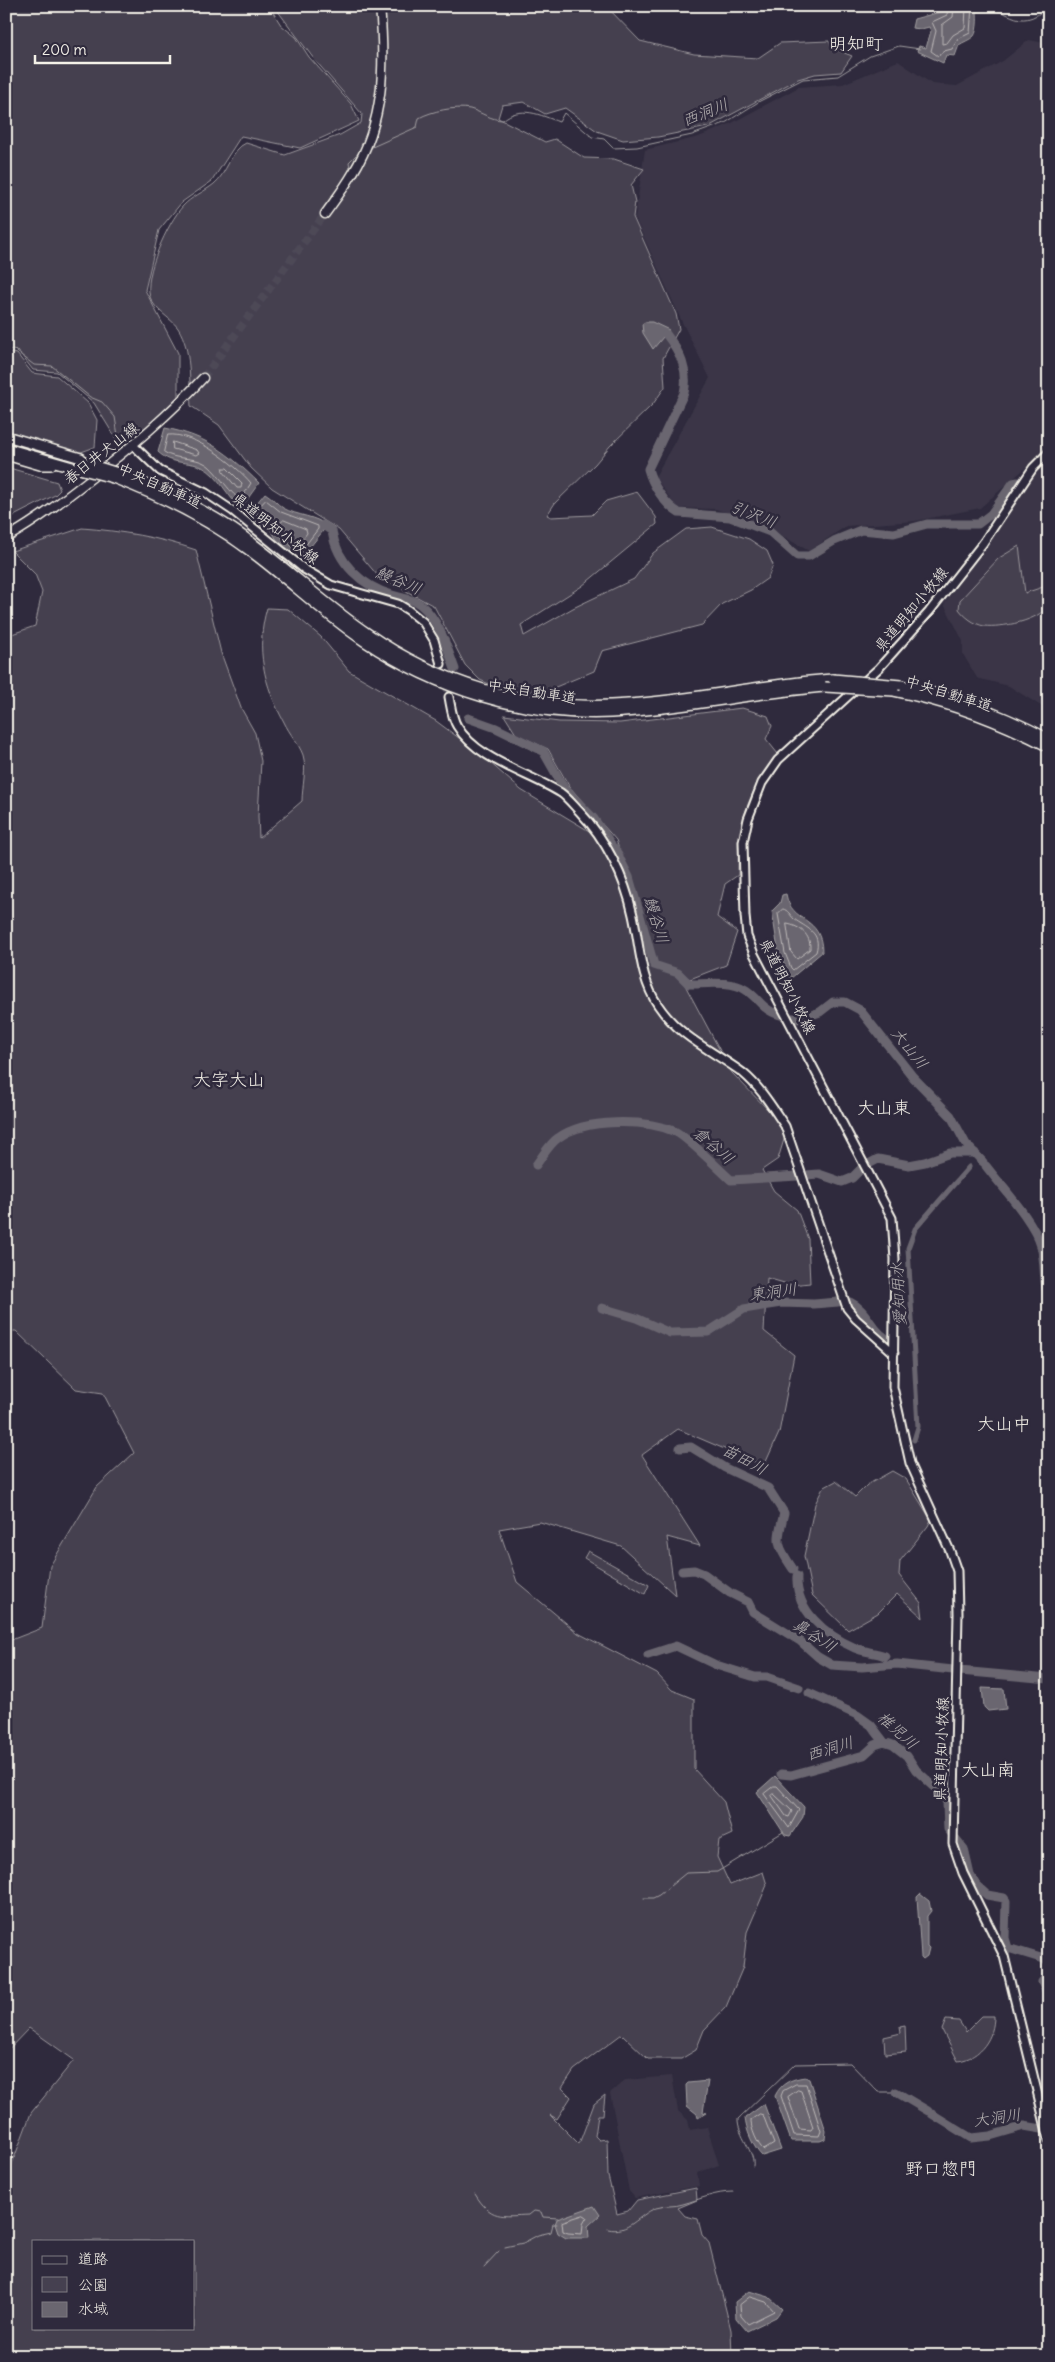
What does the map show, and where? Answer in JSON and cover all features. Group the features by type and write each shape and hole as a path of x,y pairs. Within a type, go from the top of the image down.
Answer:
{"highway":[{"path":"6,436 81,458 84,465"},
{"name":"中央自動車道","path":"6,441 115,475 185,500 255,545 355,624 409,659 456,680 485,690 543,702 609,705 678,699 788,682 832,679 951,697 986,709 1049,739"},
{"name":"中央自動車道","path":"6,448 69,466 84,465"},
{"path":"6,455 40,465 69,466"},
{"name":"中央自動車道","path":"115,475 185,508 229,536 344,626 385,654 430,678 484,697 542,710 610,713 825,687 897,688 982,716 1049,747"}],"main road":[{"path":"325,214 354,172 372,134 384,57 380,6"},
{"name":"春日井犬山線","path":"6,538 50,511 133,445 170,414 203,378"},
{"name":"県道明知小牧線","path":"133,445 160,471 206,493 233,511 304,569 331,584 398,604 408,610 423,622 434,640 441,664"},
{"name":"県道明知小牧線","path":"1049,452 1033,468 983,543 929,612 878,668 778,760 762,783 748,819 743,842 747,936 888,1207 894,1227 893,1387 910,1464 950,1551 957,1571 958,1614 952,1838 960,1867 1004,1956 1049,2140"},
{"path":"449,697 457,725 467,739 480,750 563,794 582,814 607,850 623,880 633,914 644,979 657,1005 675,1028 743,1073 759,1088 772,1107 784,1126 847,1308 856,1319 894,1353"}],"shaded area":[{"path":"1029,40 1049,44 1049,447 980,508 915,521 846,526 809,551 772,530 716,509 677,508 655,477 710,378 683,324 635,218 645,150 699,137 732,123 799,87 843,84 898,61 932,84 957,86 1003,61"},
{"path":"1049,458 1049,711 1009,686 977,678 963,654 963,641 944,604 1037,470"},
{"path":"672,2076 678,2111 688,2120 690,2130 707,2127 719,2165 697,2173 699,2186 635,2198 629,2191 610,2093 625,2080"}],"green space":[{"path":"6,6 269,6 281,25 296,37 309,57 351,104 359,121 300,148 241,136 212,181 182,202 159,230 145,290 178,353 178,396 141,433 121,447 94,403 57,372 33,370 18,351 6,349"},
{"path":"274,6 606,6 640,41 694,54 758,58 780,43 829,41 832,48 852,56 841,72 815,74 798,79 708,127 658,137 623,140 597,131 565,108 545,114 524,102 502,105 498,118 545,142 555,139 584,158 614,159 644,169 631,185 635,202 633,217 676,314 679,329 663,358 665,387 653,404 555,503 547,515 551,517 592,515 606,501 637,492 656,517 657,524 582,586 521,625 524,636 573,608 634,579 653,553 686,529 712,527 749,539 767,551 773,565 768,578 751,590 722,604 702,625 602,651 594,671 546,691 505,691 480,680 465,665 434,606 378,576 339,530 272,488 251,468 219,425 191,406 186,346 175,324 152,302 149,288 153,263 164,236 177,214 186,203 218,180 233,156 246,143 285,155 340,135 361,123 362,114 314,59"},
{"path":"6,352 17,354 32,373 57,376 88,403 97,420 95,447 73,455 6,431"},
{"path":"6,467 57,482 60,490 55,495 6,520"},
{"path":"82,528 139,535 196,550 221,653 241,708 255,733 261,761 258,816 259,838 302,801 304,772 303,755 277,708 267,680 262,652 262,638 267,608 288,609 321,637 349,671 436,721 479,753 521,790 619,849 616,840 569,786 548,749 516,734 504,715 559,722 620,723 742,708 768,716 772,726 766,739 778,754 751,796 742,824 738,875 725,884 717,917 737,932 726,965 690,979 678,972 732,1073 775,1117 786,1133 778,1159 762,1170 774,1191 797,1210 808,1239 810,1283 791,1285 767,1278 764,1331 794,1355 779,1433 764,1466 678,1429 642,1455 700,1546 667,1537 675,1595 621,1546 540,1522 499,1529 517,1582 578,1633 657,1674 672,1690 694,1699 694,1769 724,1802 732,1834 719,1840 717,1857 730,1885 763,1872 767,1885 747,1932 743,1967 726,2007 704,2030 696,2050 681,2059 648,2059 622,2034 574,2070 562,2088 571,2097 557,2119 550,2115 579,2144 594,2104 605,2095 603,2115 598,2115 595,2136 599,2140 607,2139 608,2176 617,2214 628,2211 637,2200 696,2188 697,2200 678,2208 685,2216 698,2219 702,2235 709,2243 731,2330 732,2356 6,2356 6,2180 31,2113 74,2060 29,2028 6,2052 6,1660 11,1640 42,1628 50,1566 97,1487 134,1453 103,1393 76,1389 16,1331 6,1331 6,636 35,626 42,592 35,574 12,551"},
{"path":"1019,546 1025,593 1049,585 1048,605 1044,611 1019,622 1000,626 984,626 973,622 959,609 960,600 999,558"},
{"path":"892,1471 906,1479 931,1520 900,1561 899,1575 921,1603 923,1618 897,1594 878,1613 848,1630 812,1595 804,1556 815,1504 823,1488 836,1481 855,1497 867,1485"},
{"path":"588,1551 649,1585 645,1594 584,1558"},
{"path":"982,2016 994,2016 989,2039 973,2056 958,2061 942,2030 946,2020 959,2021 966,2032"},
{"path":"905,2025 906,2052 885,2054 884,2037 901,2033 900,2026"}],"water":[{"path":"945,6 976,6 977,22 974,36 959,45 955,56 946,55 943,63 917,51 919,46 926,48 931,31 929,27 921,29 912,28 914,19 944,11"},
{"path":"652,322 669,330 653,349 643,333 642,324"},
{"path":"165,428 180,431 216,447 259,483 241,508 208,471 196,465 169,459 158,452"},
{"path":"265,493 283,508 318,520 327,526 306,552 293,553 277,540 271,530 261,526 252,517 251,510"},
{"path":"786,894 789,904 794,911 812,925 817,932 821,940 822,952 790,979 784,980 786,969 778,950 772,911 780,903 782,895"},
{"path":"982,1688 1004,1689 1006,1709 988,1711 984,1707"},
{"path":"775,1776 804,1807 803,1817 790,1836 785,1835 757,1792"},
{"path":"920,1894 929,1901 931,1911 927,1916 927,1946 929,1948 927,1956 923,1959 921,1957 917,1897"},
{"path":"805,2077 809,2079 826,2131 825,2139 820,2141 791,2141 775,2096 787,2082"},
{"path":"708,2081 703,2112 707,2113 698,2118 697,2114 687,2106 686,2085 688,2083"},
{"path":"764,2104 781,2150 762,2156 750,2138 745,2118"},
{"path":"594,2206 600,2215 588,2226 589,2238 566,2238 558,2233 555,2224 557,2219"},
{"path":"749,2291 769,2297 782,2309 776,2317 747,2331 736,2318 735,2302"}],"waterway":[{"name":"西洞川","path":"977,12 997,10 1019,19 1027,19 1037,15 1049,6"},
{"name":"西洞川","path":"370,148 417,127 419,118 424,115 458,108 470,109 494,119 503,120 510,115 523,112 538,114 559,122 564,113 592,137 604,139 613,148 637,147 692,135 725,123 760,101 803,79 838,76 870,56 899,46 920,49"},
{"name":"西洞川","path":"350,168 349,162 356,155"},
{"name":"引沢川","path":"666,334 682,362 685,377 684,393 648,469 660,494 679,513 730,517 770,532 797,556 809,556 834,541 861,530 894,533 927,524 978,524 991,514 1013,483 1018,482"},
{"path":"13,349 34,365 52,366 90,397 102,402 115,417 119,442"},
{"name":"鰻谷川","path":"323,525 332,531 339,553 345,563 361,579 381,591 415,601 428,611 442,635 455,669"},
{"name":"鰻谷川","path":"468,718 496,728 543,751 564,788 594,819 611,844"},
{"name":"鰻谷川","path":"614,848 619,856"},
{"name":"鰻谷川","path":"621,861 629,877 654,965 678,973 689,984 718,983 740,987 771,1011 784,1016"},
{"path":"787,987 801,1009 802,1018"},
{"name":"大山川","path":"793,1018 800,1019 820,1012 833,1002 845,1002 860,1010 913,1077 951,1116 966,1144 983,1162"},
{"name":"倉谷川","path":"536,1165 552,1143 570,1131 599,1124 633,1123 676,1132 696,1147 731,1180 798,1176"},
{"name":"倉谷川","path":"806,1175 819,1174 842,1182 852,1178 863,1167 878,1159 909,1165 925,1162 950,1153 975,1153"},
{"name":"大山川","path":"986,1166 1025,1215 1037,1236 1041,1246 1049,1300"},
{"name":"愛知用水","path":"914,1440 918,1427 908,1248 915,1229 969,1167"},
{"name":"東洞川","path":"602,1308 636,1318 670,1333 708,1332 744,1309 781,1303 814,1304 838,1302"},
{"name":"東洞川","path":"850,1302 860,1309 884,1337"},
{"name":"苗田川","path":"680,1448 691,1447 725,1468 768,1488 784,1513 779,1542 780,1548 793,1569"},
{"name":"鼻谷川","path":"682,1571 694,1570 704,1574 730,1593 748,1602 753,1612 800,1641 818,1657 832,1665 862,1667 897,1664 953,1670"},
{"name":"苗田川","path":"797,1576 801,1600 814,1620 844,1643 885,1656"},
{"name":"椎児川","path":"648,1655 676,1646 716,1665 755,1677 767,1677 799,1688"},
{"name":"鼻谷川","path":"960,1671 1049,1679"},
{"name":"椎児川","path":"809,1693 857,1715 871,1725 884,1742 893,1745 907,1756 916,1770 939,1791 947,1802 948,1829 964,1849 970,1875 976,1885 987,1895 1004,1898 1006,1901 1005,1938 1008,1948 1044,1959 1049,1963"},
{"name":"西洞川","path":"781,1774 791,1775 864,1755 875,1745 884,1742"},
{"path":"644,1898 653,1898 659,1895 686,1873 717,1872 783,1832"},
{"name":"大山川","path":"1049,1973 1042,1982 1049,1997"},
{"path":"753,2166 752,2155 740,2131 738,2119 795,2064 850,2063 878,2092 896,2092"},
{"name":"大洞川","path":"896,2092 928,2111"},
{"name":"大洞川","path":"932,2114 971,2138 990,2136 1024,2126 1042,2129"},
{"path":"608,2229 622,2229 656,2208 680,2205 714,2194 733,2192"},
{"path":"475,2194 486,2208 498,2215 529,2215 534,2211 541,2212 543,2217 558,2218"},
{"path":"505,2247 523,2243 538,2235 551,2232 553,2224 557,2224"},
{"path":"484,2267 499,2251"}],"tunnel":[{"path":"203,378 325,214"},
{"path":"441,664 449,697"}],"district":[{"name":"明知町","path":"856,43"},
{"name":"大字大山","path":"229,1079"},
{"name":"大山東","path":"884,1107"},
{"name":"大山中","path":"1004,1423"},
{"name":"大山南","path":"988,1769"},
{"name":"野口惣門","path":"941,2168"}]}
